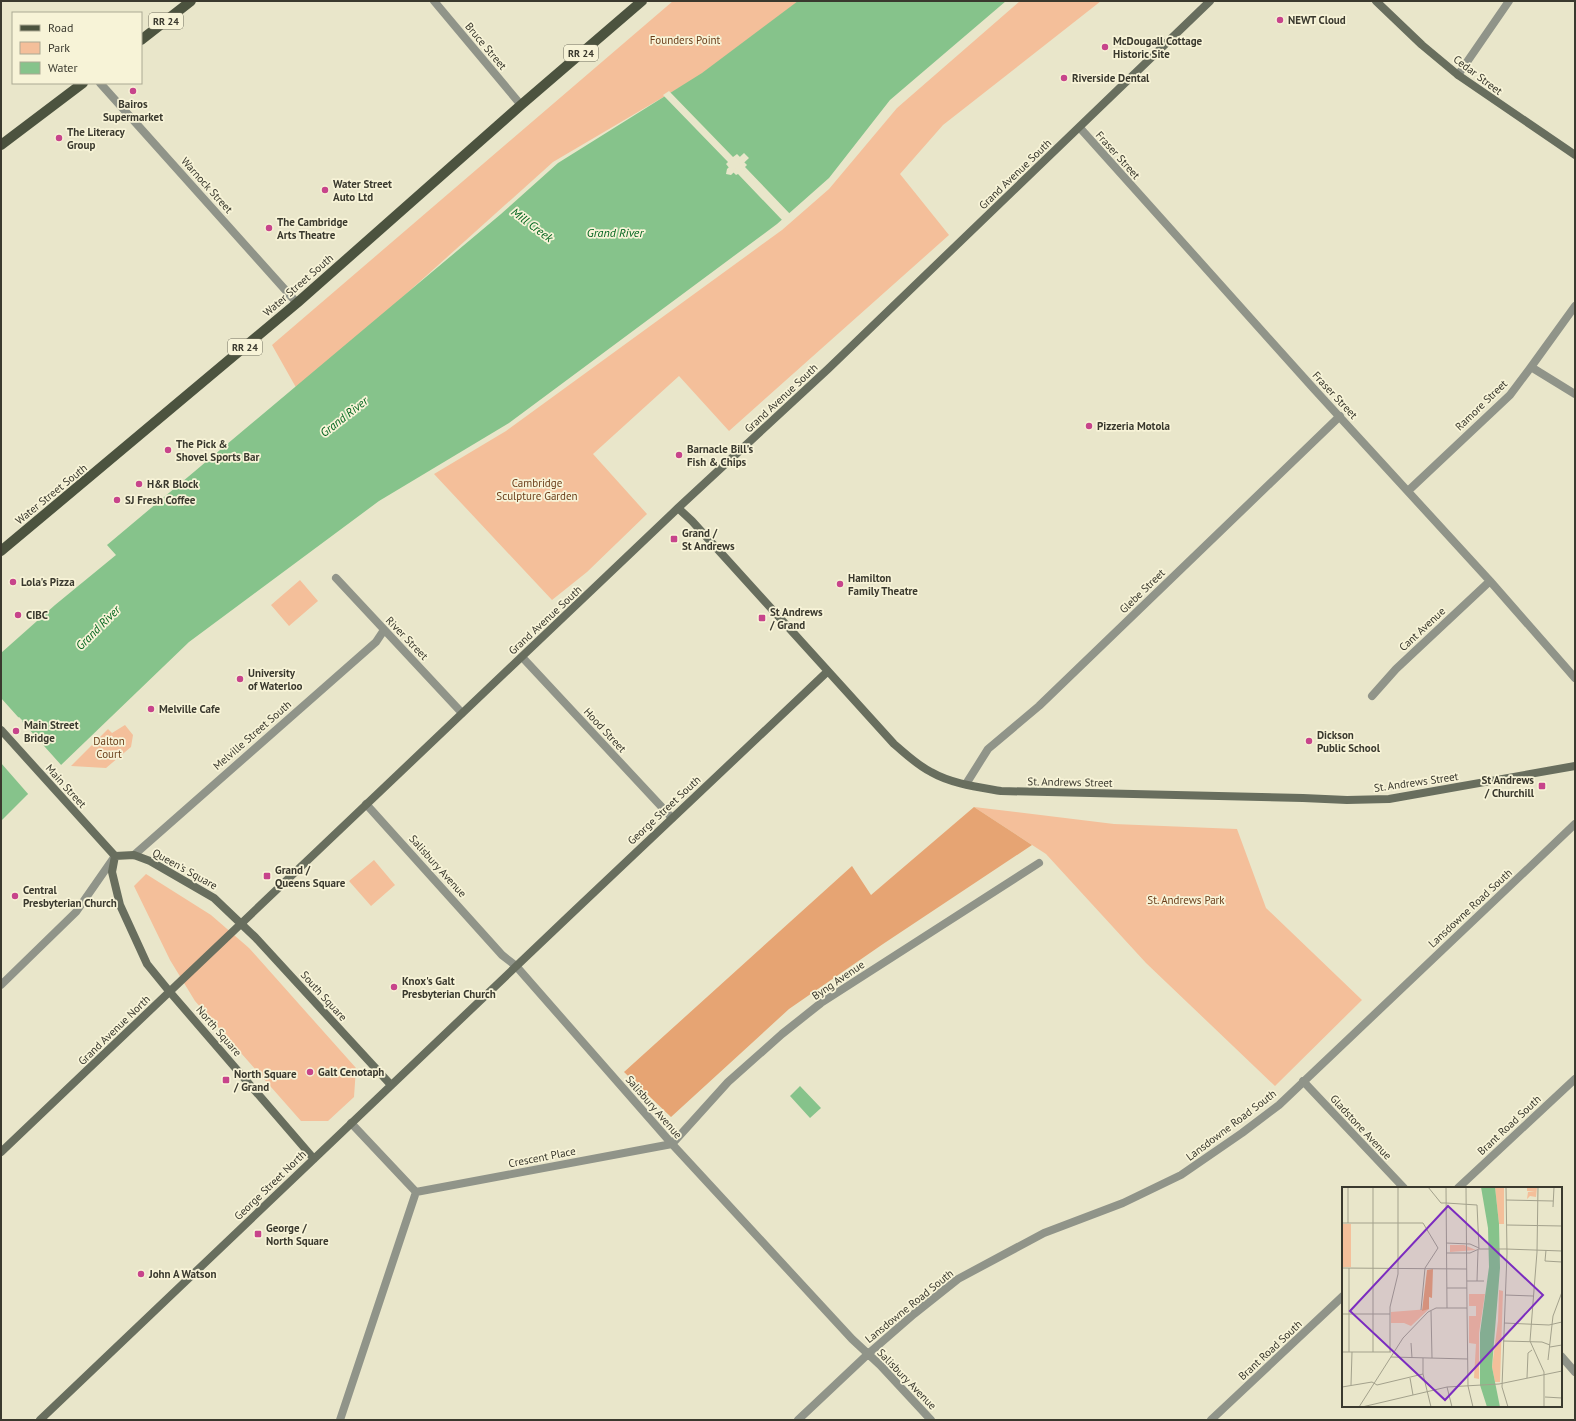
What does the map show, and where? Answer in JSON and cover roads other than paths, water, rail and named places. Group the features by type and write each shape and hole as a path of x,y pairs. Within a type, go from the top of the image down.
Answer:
{"main road":[{"name":"RR 24","path":"142,39 192,1"},
{"name":"Water Street South","path":"1,551 297,303 521,105 642,1"},
{"name":"Grand Avenue South","path":"242,923 678,508 779,416 1080,128 1210,1"},
{"name":"Cedar Street","path":"1376,1 1422,45 1458,75 1575,156"},
{"path":"1,145 82,84"},
{"name":"St. Andrews Street","path":"678,508 692,521 876,725 913,760 937,775 966,784 1001,791 1348,800 1389,799 1575,766"},
{"name":"George Street South","path":"516,966 828,671"},
{"name":"Main Street","path":"1,730 115,856"},
{"name":"Queen's Square","path":"115,856 134,855 150,861 214,898 242,923"},
{"path":"115,856 112,872 120,905 147,964 169,991"},
{"name":"Grand Avenue North","path":"1,1152 242,923"},
{"name":"South Square","path":"242,923 391,1085"},
{"name":"George Street North","path":"40,1420 516,966"},
{"name":"North Square","path":"169,991 314,1159"}],"street":[{"name":"Bruce Street","path":"434,1 521,105"},
{"path":"1458,75 1509,1"},
{"name":"Warnock Street","path":"101,84 297,303"},
{"name":"Fraser Street","path":"1080,128 1490,581 1575,678"},
{"name":"Ramore Street","path":"1408,491 1510,394 1575,306"},
{"path":"1531,367 1575,394"},
{"name":"Glebe Street","path":"966,784 988,749 1039,706 1340,416"},
{"name":"River Street","path":"336,578 462,713"},
{"name":"Cant Avenue","path":"1372,696 1396,669 1490,581"},
{"name":"Melville Street South","path":"134,855 376,642 384,630"},
{"name":"Hood Street","path":"522,657 672,818"},
{"name":"Salisbury Avenue","path":"366,804 502,955 516,966 672,1144 852,1339 880,1365 931,1420"},
{"name":"Lansdowne Road South","path":"798,1420 868,1354 914,1314 958,1279 1044,1233 1123,1203 1181,1176 1242,1133 1279,1104 1575,824"},
{"path":"1,985 76,912 115,856"},
{"name":"Byng Avenue","path":"672,1144 728,1082 782,1034 821,1003 1039,863"},
{"name":"Brant Road South","path":"1459,1187 1575,1079"},
{"name":"Gladstone Avenue","path":"1303,1081 1403,1187"},
{"path":"340,1420 416,1192 351,1123"},
{"name":"Crescent Place","path":"416,1192 672,1144"},
{"name":"Brant Road South","path":"1211,1420 1342,1297"},
{"path":"1562,1357 1575,1372"}],"water":[{"name":"Grand River","path":"798,1 1006,1 890,100 829,178 777,224 509,423 379,501 189,642 1,821 1,741 23,721 19,717 1,733 1,653 55,605 116,555 107,545 501,214 558,163 702,73","holes":["744,153 749,158 731,175 726,174 727,169"]},
{"path":"800,1086 821,1108 810,1118 790,1096"}],"place":[{"name":"NEWT Cloud","path":"1280,20"},
{"name":"McDougall Cottage Historic Site","path":"1105,47"},
{"name":"Riverside Dental","path":"1064,78"},
{"name":"Bairos Supermarket","path":"133,91"},
{"name":"The Literacy Group","path":"59,138"},
{"name":"Water Street Auto Ltd","path":"325,190"},
{"name":"The Cambridge Arts Theatre","path":"269,228"},
{"name":"Pizzeria Motola","path":"1089,426"},
{"name":"The Pick & Shovel Sports Bar","path":"168,450"},
{"name":"Barnacle Bill's Fish & Chips","path":"679,455"},
{"name":"H&R Block","path":"139,484"},
{"name":"SJ Fresh Coffee","path":"117,500"},
{"name":"Grand / St Andrews","path":"674,539"},
{"name":"Lola's Pizza","path":"13,582"},
{"name":"Hamilton Family Theatre","path":"840,584"},
{"name":"CIBC","path":"18,615"},
{"name":"St Andrews / Grand","path":"762,618"},
{"name":"University of Waterloo","path":"240,679"},
{"name":"Melville Cafe","path":"151,709"},
{"name":"Main Street Bridge","path":"16,731"},
{"name":"Dickson Public School","path":"1309,741"},
{"name":"St Andrews / Churchill","path":"1542,786"},
{"name":"Grand / Queens Square","path":"267,876"},
{"name":"Central Presbyterian Church","path":"15,896"},
{"name":"Knox's Galt Presbyterian Church","path":"394,987"},
{"name":"Galt Cenotaph","path":"310,1072"},
{"name":"North Square / Grand","path":"226,1080"},
{"name":"George / North Square","path":"258,1234"},
{"name":"John A Watson","path":"141,1274"}],"park label":[{"name":"Founders Point","path":"685,40"},
{"name":"Cambridge Sculpture Garden","path":"537,489"},
{"name":"Dalton Court","path":"109,747"},
{"name":"St. Andrews Park","path":"1186,900"}],"water label":[{"name":"Mill Creek","path":"532,225"}]}
